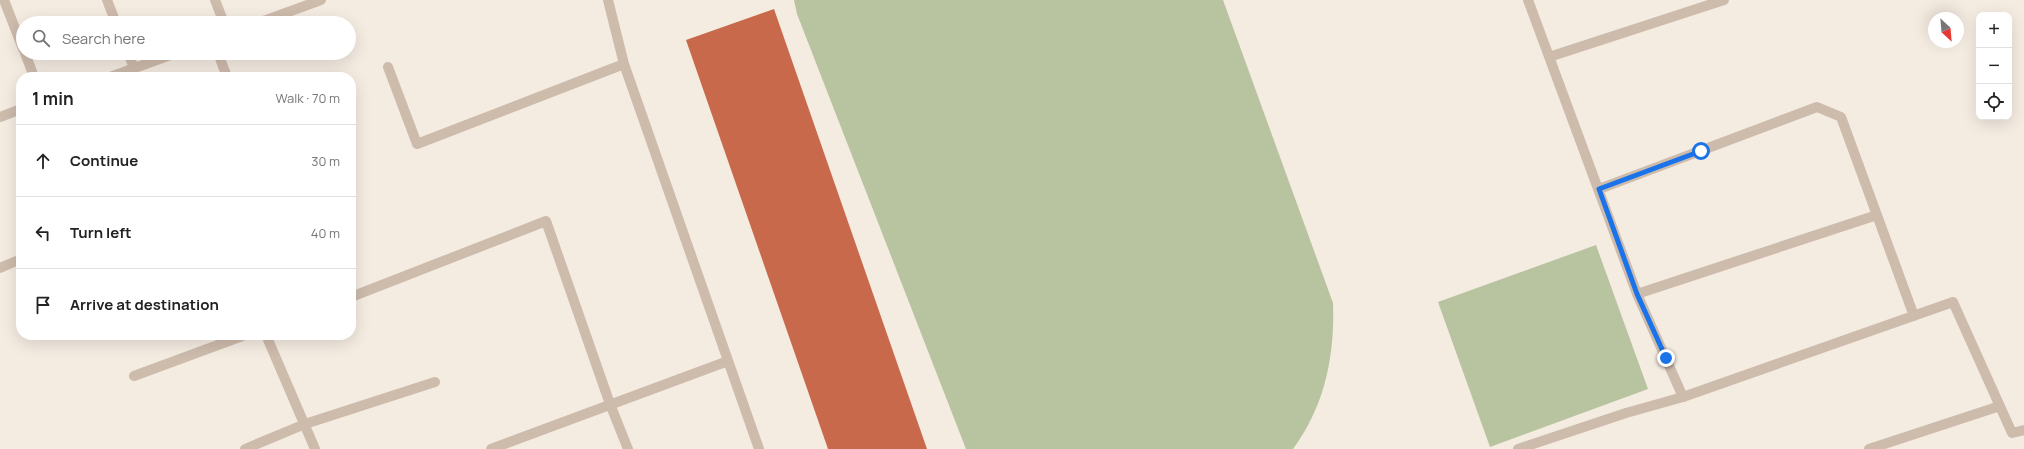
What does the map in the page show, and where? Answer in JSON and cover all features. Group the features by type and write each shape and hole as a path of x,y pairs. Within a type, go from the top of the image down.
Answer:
{"street":[{"path":"4,0 16,31"},
{"path":"107,0 113,16"},
{"path":"215,0 221,16"},
{"path":"277,16 321,0"},
{"path":"608,0 624,64 759,449"},
{"path":"1528,0 1637,294 1683,397"},
{"path":"1548,57 1724,0"},
{"path":"28,60 32,72"},
{"path":"131,60 134,68"},
{"path":"123,72 156,60"},
{"path":"221,60 225,72"},
{"path":"388,67 417,144 624,64"},
{"path":"1599,189 1817,107 1841,117 1914,316"},
{"path":"0,117 16,112"},
{"path":"1637,294 1877,215"},
{"path":"356,295 546,221 610,404 628,449"},
{"path":"0,268 16,262"},
{"path":"1518,449 1626,413 1683,397 1953,302 2012,433 2024,430"},
{"path":"134,376 231,340"},
{"path":"268,340 315,449"},
{"path":"491,449 512,445 610,404 728,360"},
{"path":"245,449 305,424 435,382"},
{"path":"1869,449 2000,406"}],"green space":[{"path":"794,0 1223,0 1333,303 1332,342 1326,379 1313,415 1304,433 1293,449 966,449 797,14"},
{"path":"1596,245 1648,389 1490,447 1438,302"}],"building":[{"path":"774,9 927,449 828,449 686,40"}],"route":[{"path":"1666,358 1637,294 1599,189 1701,151"}]}
